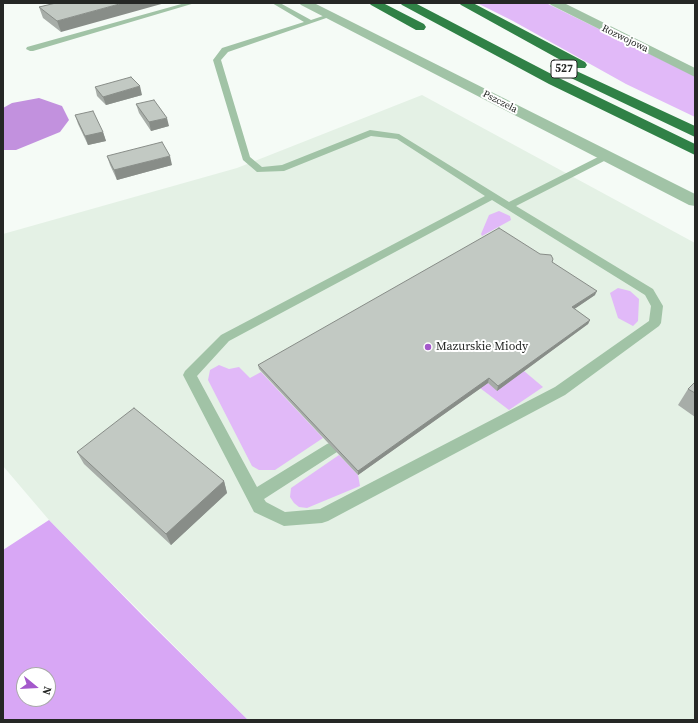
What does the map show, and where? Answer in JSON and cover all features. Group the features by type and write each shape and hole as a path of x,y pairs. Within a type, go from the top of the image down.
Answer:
{"highway":[{"path":"375,3 429,31"},
{"name":"527","path":"406,3 647,128 695,150"},
{"path":"465,3 642,98 695,123"},
{"name":"527","path":"498,36 695,132"},
{"path":"456,44 586,106 647,128"}],"street":[{"name":"Pszczela","path":"305,3 695,201"},
{"name":"Rozwojowa","path":"555,3 695,73"}],"lane":[{"path":"30,49 192,3"},
{"path":"275,3 310,22"},
{"path":"329,16 226,50 217,60 246,158 260,170 284,168 370,133 399,137 508,206 649,292 657,306 655,322 560,391 322,516 284,519 260,507 190,375 225,338 492,196"},
{"path":"508,206 607,156"},
{"path":"255,496 332,448"}],"shaded area":[{"path":"477,3 546,3 695,76 695,117 626,84 513,21"},
{"path":"422,95 695,243 695,720 248,720 49,520 3,466 3,234 237,168"},
{"path":"39,98 62,106 69,120 60,132 16,150 3,150 3,108 12,103"},
{"path":"499,211 510,216 511,220 482,236 481,234 489,215"},
{"path":"618,288 630,291 639,299 638,321 633,326 618,318 610,293"},
{"path":"219,365 229,369 239,367 250,378 261,372 323,438 275,470 259,470 252,466 208,380 210,370"},
{"path":"524,371 543,387 509,410 480,388 488,383 497,390"},
{"path":"339,455 358,475 360,486 307,508 299,507 294,503 290,497 291,488"},
{"path":"49,520 248,720 3,720 3,550"}],"building":[{"path":"56,3 123,3 57,21 39,7"},
{"path":"131,77 140,86 103,97 95,87"},
{"path":"154,100 167,118 149,122 136,104"},
{"path":"93,111 103,132 85,136 75,115"},
{"path":"162,142 170,156 114,170 107,156"},
{"name":"Mazurskie Miody","path":"499,228 540,254 551,255 553,259 552,262 597,291 572,307 590,320 498,386 489,378 358,471 258,365"},
{"path":"695,382 695,393 688,389"},
{"path":"134,408 224,481 166,534 77,452"}],"place":[{"name":"Mazurskie Miody","path":"428,347"}]}
